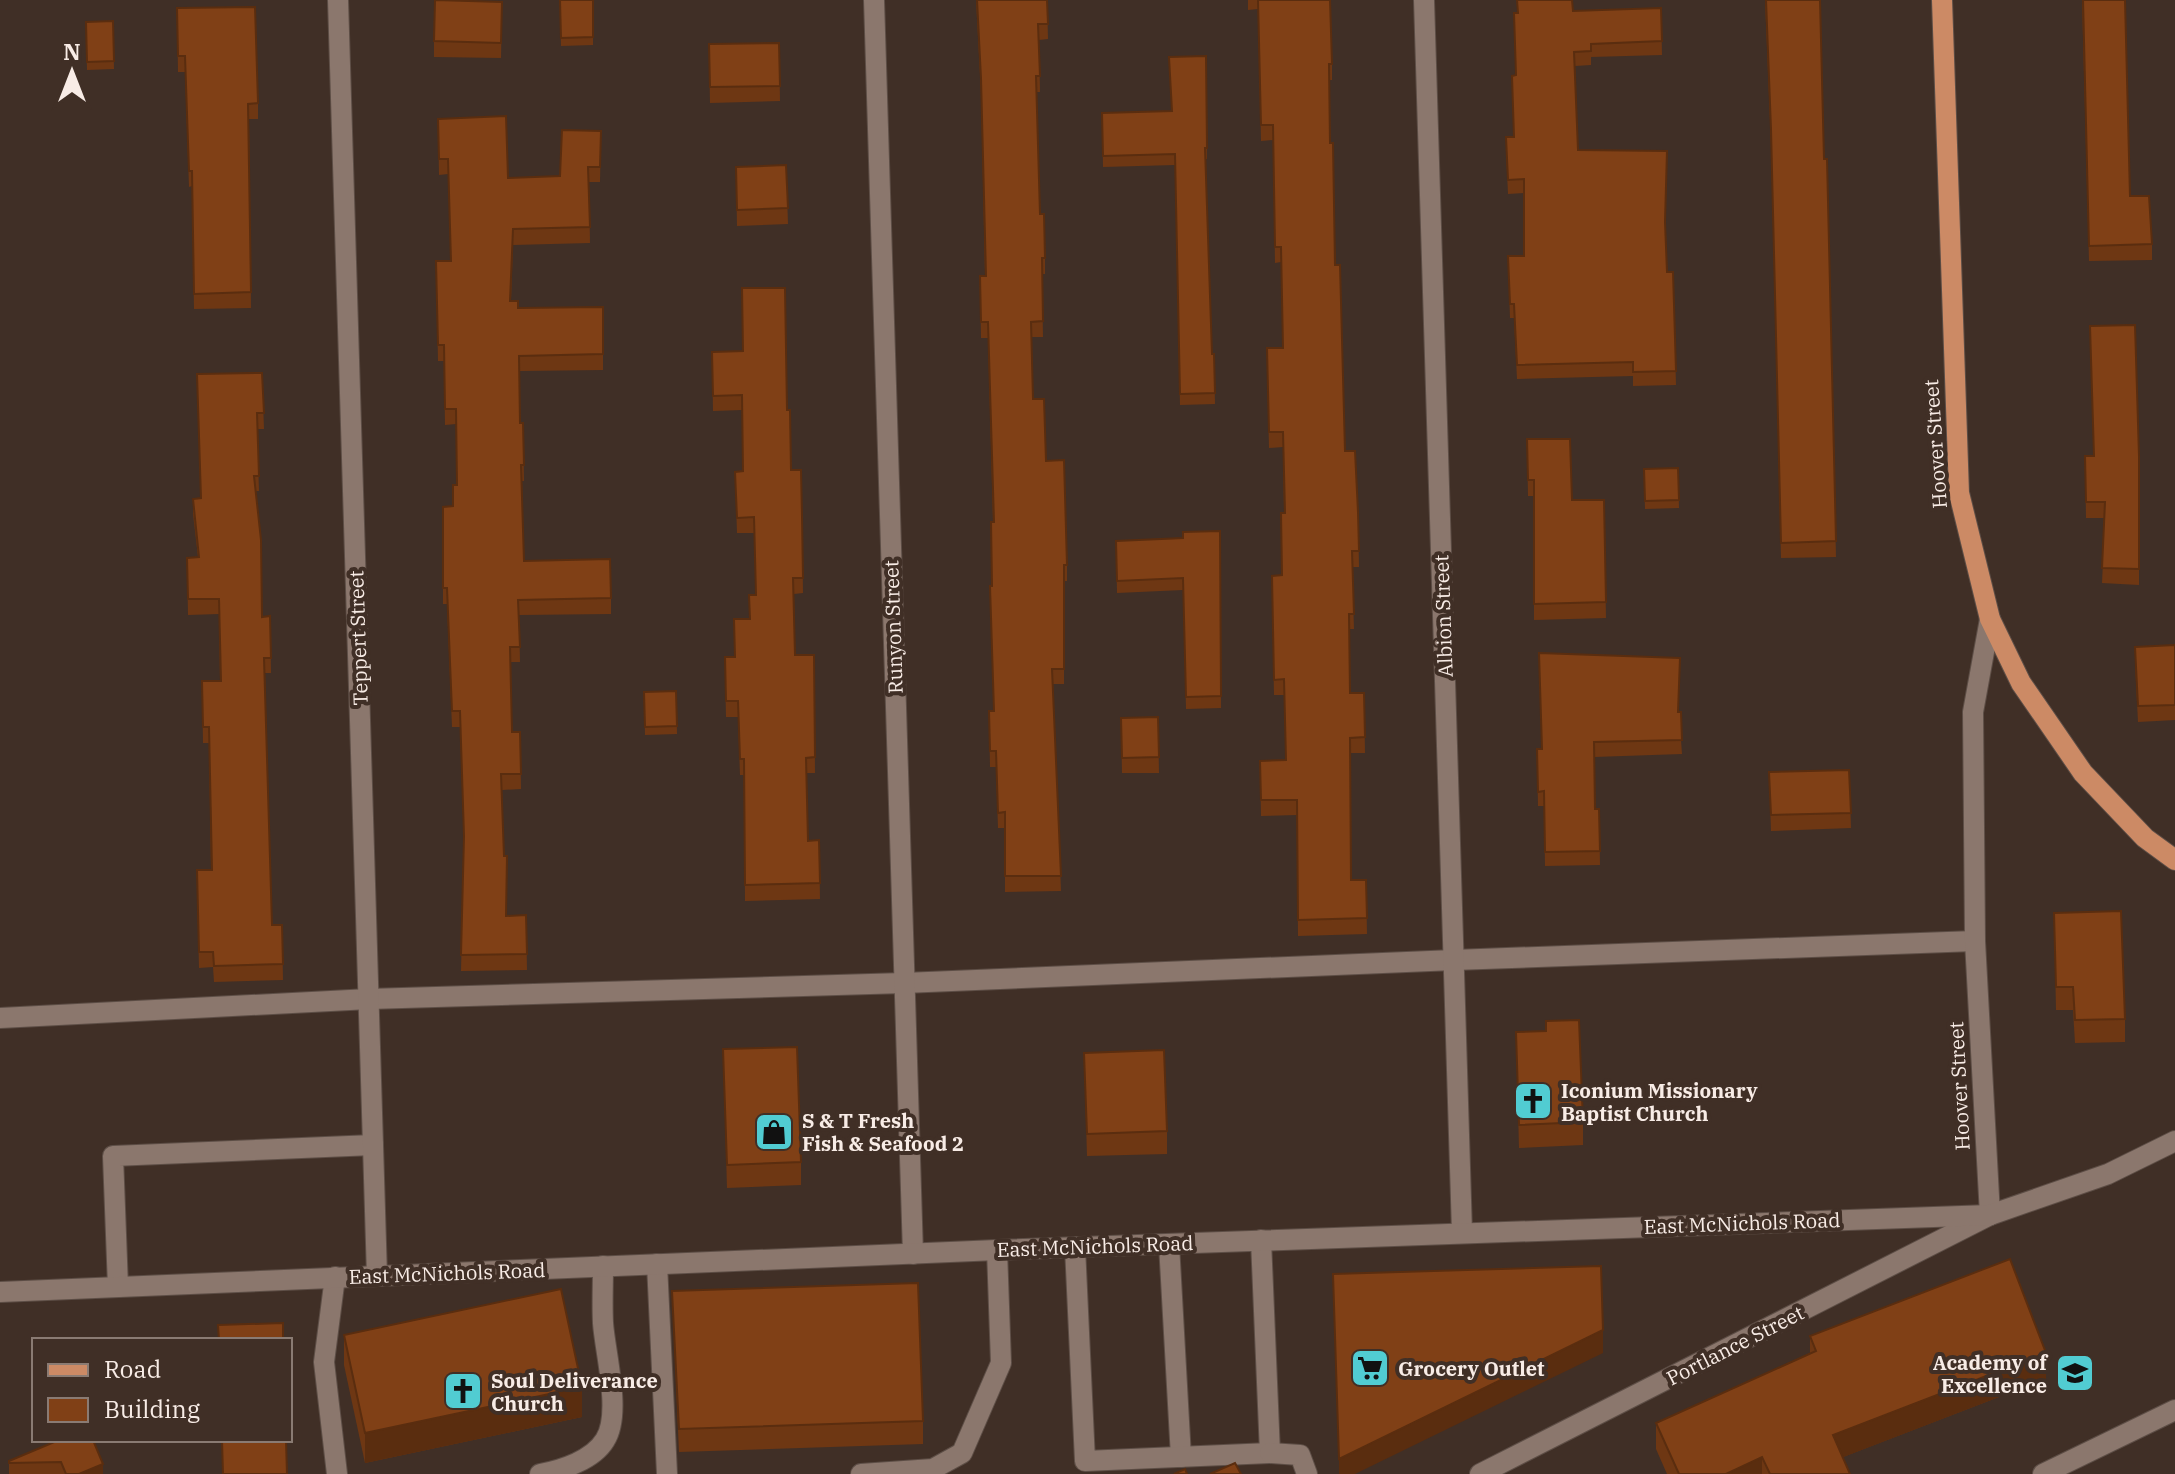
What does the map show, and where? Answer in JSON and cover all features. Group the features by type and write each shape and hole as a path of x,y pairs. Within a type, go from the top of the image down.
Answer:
{"main road":[{"name":"Hoover Street","path":"1942,0 1959,493 1990,619"},
{"path":"1990,619 2021,683 2083,773 2145,838 2175,860"}],"street":[{"name":"Teppert Street","path":"338,0 377,1276"},
{"name":"Runyon Street","path":"874,0 913,1254"},
{"name":"Albion Street","path":"1424,0 1462,1232"},
{"name":"Hoover Street","path":"1990,619 1973,712 1975,941 1990,1215"},
{"path":"0,1018 369,999 904,983 1975,941"},
{"name":"East McNichols Road","path":"0,1292 1462,1232 1990,1215 2108,1174 2174,1143"},
{"path":"118,1287 113,1156 373,1145"},
{"name":"Portlance Street","path":"1480,1474 1990,1215"},
{"path":"1261,1240 1270,1453"},
{"path":"1169,1244 1181,1457"},
{"path":"1075,1247 1085,1461 1270,1453 1300,1455 1307,1474"},
{"path":"861,1474 933,1469 962,1453 1001,1363 997,1250"},
{"path":"657,1264 667,1474"},
{"path":"540,1474 585,1459 605,1440 613,1418 603,1321 603,1266"},
{"path":"335,1277 324,1362 337,1474"},
{"path":"2043,1474 2175,1410"}],"building":[{"path":"435,0 502,2 501,43 434,41"},
{"path":"560,0 593,0 593,37 561,38"},
{"path":"977,0 1047,0 1048,24 1038,24 1040,76 1036,76 1040,214 1044,214 1043,321 1031,322 1033,399 1044,399 1046,461 1064,460 1067,565 1064,565 1064,669 1052,669 1061,876 1005,876 1005,812 998,813 996,751 990,751 989,711 994,711 990,586 991,522 994,522 988,322 981,322 980,276 986,276"},
{"path":"1258,0 1330,0 1330,143 1333,143 1335,265 1340,265 1345,451 1355,451 1358,512 1359,551 1352,551 1354,614 1349,614 1350,693 1364,693 1365,737 1350,738 1351,880 1366,880 1367,918 1298,920 1297,800 1261,800 1260,761 1286,760 1284,679 1274,680 1272,576 1282,575 1281,513 1285,513 1283,432 1269,432 1267,348 1283,348 1281,247 1275,247 1273,125 1261,125"},
{"path":"1517,0 1572,0 1573,11 1661,8 1662,41 1591,44 1591,51 1574,52 1578,150 1667,151 1667,272 1673,272 1676,371 1633,372 1633,362 1517,365 1508,256 1524,256 1524,179 1508,180 1506,137 1514,137 1512,76 1516,75 1514,13 1518,13"},
{"path":"1766,0 1820,0 1836,541 1781,543"},
{"path":"2083,0 2125,0 2130,196 2149,196 2152,244 2089,246"},
{"path":"255,7 258,103 248,104 251,292 194,294 192,171 189,171 185,56 178,56 177,8"},
{"path":"113,21 114,61 87,62 86,22"},
{"path":"779,43 780,86 710,87 709,44"},
{"path":"1206,56 1205,148 1215,393 1180,394 1175,154 1103,156 1102,113 1172,111 1169,57"},
{"path":"506,116 508,178 560,176 562,130 601,131 600,167 588,167 590,227 513,229 510,301 518,301 518,308 603,307 603,354 519,356 524,465 521,465 524,561 610,559 611,598 518,600 520,647 510,647 512,732 520,732 521,774 501,774 504,856 507,856 506,916 526,915 527,954 461,955 464,836 460,711 452,711 447,588 443,588 443,507 453,506 453,485 457,485 456,409 445,409 444,345 438,345 436,261 451,261 448,159 439,159 438,119"},
{"path":"786,165 788,208 737,210 736,167"},
{"path":"742,288 785,288 791,470 801,470 803,578 793,578 795,655 814,655 815,757 806,758 808,841 819,840 820,883 745,885 744,759 740,759 738,701 726,701 725,657 735,657 734,619 750,619 749,595 756,595 754,517 737,518 735,472 743,471 742,395 713,396 712,352 743,351"},
{"path":"2135,325 2139,569 2102,568 2105,502 2086,502 2085,456 2094,456 2090,326"},
{"path":"262,373 264,413 257,413 259,476 254,476 261,540 262,617 270,616 271,658 264,658 272,925 282,925 283,964 214,966 213,952 199,952 197,870 212,870 209,727 203,727 202,681 221,681 219,599 188,599 187,558 199,557 193,499 201,498 197,374"},
{"path":"1527,439 1570,439 1572,500 1604,500 1606,602 1534,604 1534,480 1528,480"},
{"path":"1678,468 1679,500 1645,501 1644,469"},
{"path":"1220,531 1221,696 1186,697 1183,578 1117,581 1116,541 1183,538 1183,532"},
{"path":"2175,645 2175,705 2138,706 2135,647"},
{"path":"1539,653 1680,658 1678,712 1681,712 1682,740 1594,742 1595,809 1599,809 1600,851 1545,852 1544,791 1538,792 1537,749 1542,749"},
{"path":"676,691 677,726 645,727 644,692"},
{"path":"1158,717 1159,757 1122,758 1121,718"},
{"path":"1849,770 1851,813 1771,815 1769,772"},
{"path":"2121,911 2125,1019 2075,1020 2073,987 2056,987 2054,913"},
{"path":"1579,1020 1583,1122 1519,1125 1516,1032 1546,1031 1546,1021"},
{"path":"797,1047 801,1162 727,1165 723,1049"},
{"path":"1164,1050 1167,1131 1087,1134 1084,1053"},
{"path":"2010,1259 2046,1353 1833,1435 1850,1474 1770,1474 1762,1457 1726,1474 1679,1474 1656,1423 1816,1351 1810,1336"},
{"path":"1601,1266 1603,1330 1339,1459 1333,1274"},
{"path":"918,1283 923,1421 679,1429 672,1291"},
{"name":"Soul Deliverance Church","path":"561,1289 582,1387 365,1433 344,1335"},
{"path":"283,1323 283,1338 219,1338 218,1325"},
{"path":"54,1442 94,1442 103,1464 79,1474 66,1474 61,1462 9,1461"},
{"path":"222,1442 286,1442 287,1474 223,1474"},
{"path":"1235,1463 1241,1474 1210,1474"}],"place":[{"name":"Iconium Missionary Baptist Church","path":"1533,1101"},
{"name":"S & T Fresh Fish & Seafood 2","path":"774,1132"},
{"name":"Grocery Outlet","path":"1370,1368"},
{"name":"Academy of Excellence","path":"2075,1373"},
{"name":"Soul Deliverance Church","path":"463,1391"}]}
